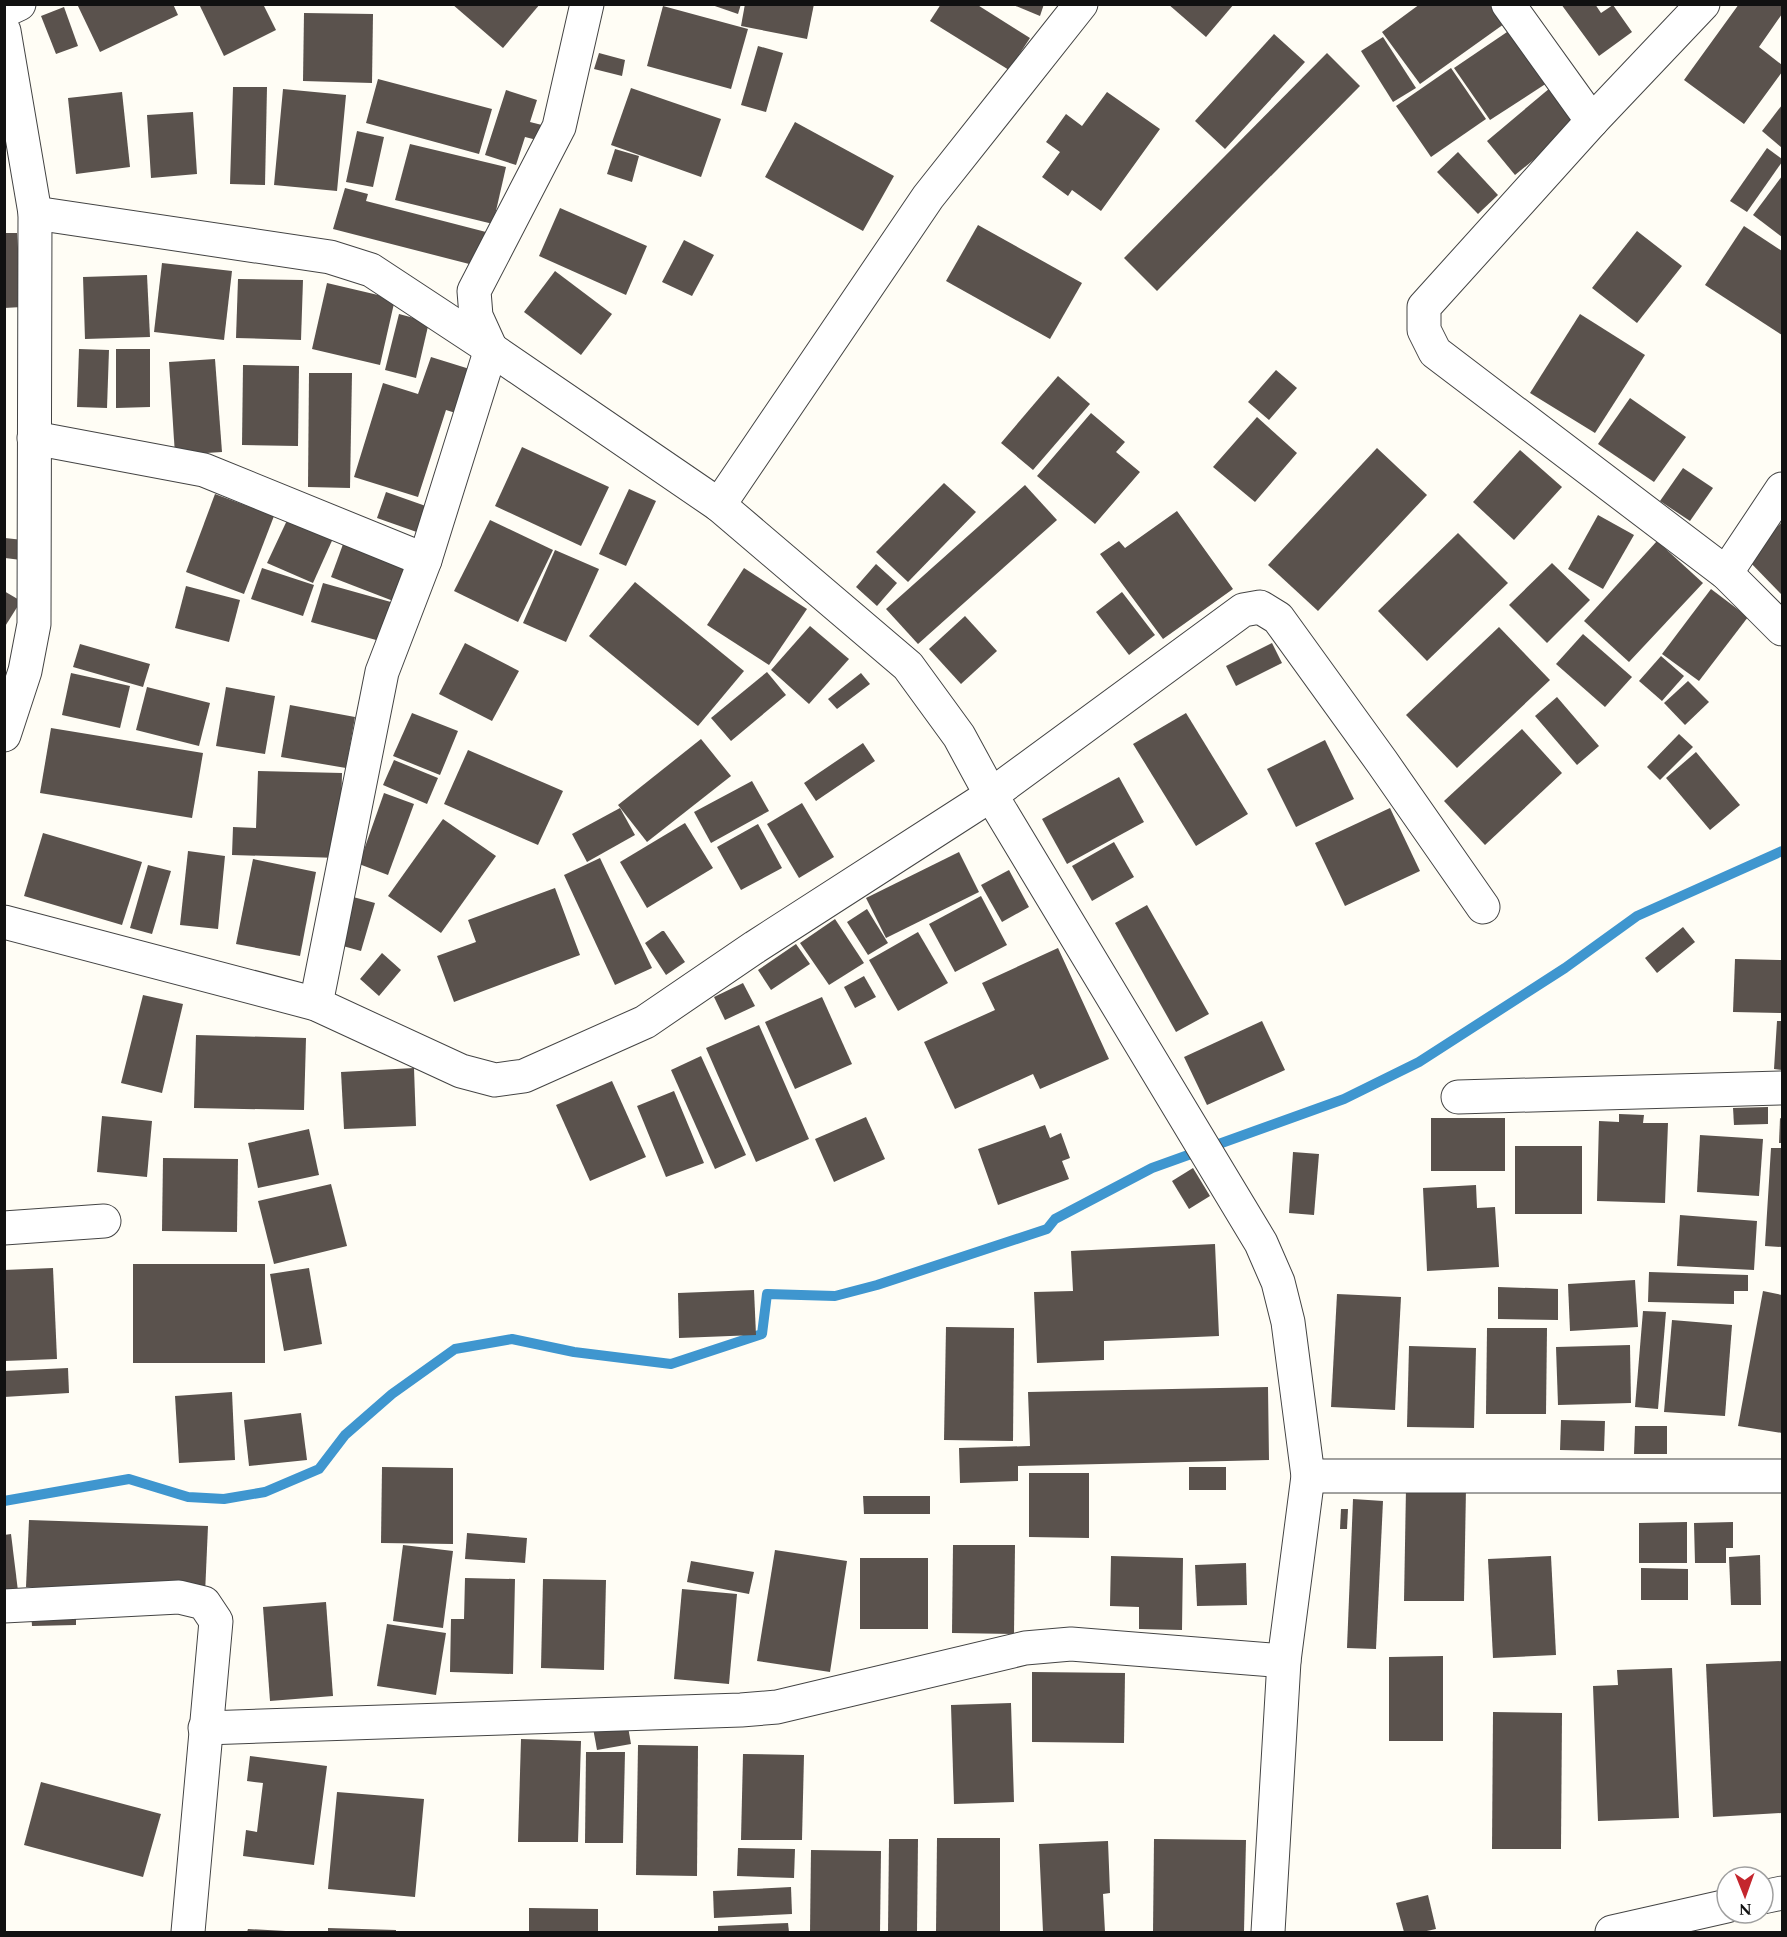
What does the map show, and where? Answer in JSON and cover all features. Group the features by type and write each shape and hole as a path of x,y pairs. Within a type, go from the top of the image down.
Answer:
{"street":[{"path":"4,11 19,4"},
{"path":"316,1004 382,672 425,560 491,348 476,316 474,291 559,127 587,4"},
{"path":"719,506 928,197 1080,4"},
{"path":"1508,4 1592,121"},
{"path":"1703,4 1592,121 1424,307 1424,330 1435,352 1726,573 1782,629"},
{"path":"4,31 35,213 34,624 25,671 4,735"},
{"path":"35,213 330,257 371,270 491,348 719,506 908,666 958,736 991,795 1261,1243 1278,1282 1288,1322 1308,1476 1284,1661 1268,1932"},
{"path":"34,438 204,470 425,560"},
{"path":"1726,573 1782,489"},
{"path":"4,922 316,1004 461,1071 495,1080 524,1076 645,1022 755,947 991,795 1243,610 1260,607 1278,618 1483,907"},
{"path":"1458,1097 1782,1088"},
{"path":"4,1228 104,1221"},
{"path":"1308,1476 1782,1476"},
{"path":"4,1606 179,1597 204,1603 216,1622 188,1932"},
{"path":"205,1728 777,1707 1025,1648 1071,1644 1284,1661"},
{"path":"1612,1932 1715,1909"}],"building":[{"path":"77,4 173,4 178,15 100,52"},
{"path":"199,4 263,4 276,30 224,56"},
{"path":"452,4 540,4 503,48"},
{"path":"709,4 741,4 738,14"},
{"path":"745,4 814,4 807,39 741,26"},
{"path":"941,4 976,4 1030,38 1009,70 930,21"},
{"path":"1011,4 1044,4 1040,16"},
{"path":"1168,4 1234,4 1206,37"},
{"path":"1420,4 1490,4 1504,24 1420,84 1382,32"},
{"path":"1561,4 1595,4 1601,13 1613,5 1632,32 1599,56"},
{"path":"1739,4 1782,4 1782,14 1759,47 1782,65 1782,72 1744,124 1684,80"},
{"path":"663,6 748,29 731,89 647,66"},
{"path":"64,7 78,46 56,54 41,16"},
{"path":"304,13 373,14 372,83 303,81"},
{"path":"1510,30 1547,83 1490,120 1454,68"},
{"path":"1274,34 1305,62 1225,149 1195,121"},
{"path":"1383,37 1416,88 1393,102 1361,51"},
{"path":"758,46 783,53 766,112 741,105"},
{"path":"599,53 625,60 622,76 594,69"},
{"path":"1327,53 1360,86 1157,291 1124,258"},
{"path":"1451,68 1486,119 1431,157 1396,106"},
{"path":"378,79 492,109 479,154 366,123"},
{"path":"233,87 267,87 265,185 230,184"},
{"path":"631,88 721,119 701,177 611,145"},
{"path":"1550,88 1579,123 1515,175 1487,141"},
{"path":"283,89 346,95 337,191 274,185"},
{"path":"506,90 537,100 530,122 542,125 537,140 525,137 516,165 485,155"},
{"path":"122,92 130,167 76,174 68,98"},
{"path":"1107,92 1160,129 1101,211 1072,190 1068,196 1042,177 1060,152 1046,142 1066,114 1082,126"},
{"path":"1782,105 1782,148 1762,131"},
{"path":"193,112 197,174 151,178 147,115"},
{"path":"795,122 894,176 863,231 765,177"},
{"path":"357,131 384,137 373,187 346,182"},
{"path":"410,144 506,167 493,224 395,200"},
{"path":"1767,148 1782,159 1782,162 1747,212 1730,201"},
{"path":"615,149 639,156 632,182 607,174"},
{"path":"1458,152 1498,195 1478,214 1437,172"},
{"path":"1782,176 1782,237 1753,215"},
{"path":"345,188 368,194 366,201 486,232 477,266 333,229"},
{"path":"560,208 647,246 626,295 539,256"},
{"path":"978,225 1082,283 1050,339 946,281"},
{"path":"1744,226 1782,251 1782,335 1705,285"},
{"path":"1637,231 1682,266 1637,323 1592,288"},
{"path":"4,233 17,233 22,307 4,308"},
{"path":"684,240 714,255 692,296 662,282"},
{"path":"162,263 232,271 224,340 154,332"},
{"path":"555,271 612,314 581,355 524,312"},
{"path":"147,275 150,337 85,339 83,277"},
{"path":"238,279 303,280 301,340 236,338"},
{"path":"327,283 395,299 380,365 312,349"},
{"path":"399,314 429,322 416,378 385,370"},
{"path":"1580,314 1645,355 1595,433 1530,393"},
{"path":"79,349 109,350 107,408 77,407"},
{"path":"116,349 150,349 150,407 116,408"},
{"path":"431,357 476,371 462,415 446,410 418,497 354,477 383,383 418,394"},
{"path":"215,359 222,452 175,455 169,362"},
{"path":"243,365 299,366 298,446 242,445"},
{"path":"1276,370 1297,388 1269,420 1248,402"},
{"path":"309,373 352,373 350,488 308,487"},
{"path":"1058,376 1090,404 1033,470 1001,443"},
{"path":"1630,398 1686,437 1654,482 1598,444"},
{"path":"1091,413 1125,442 1116,452 1140,472 1095,524 1037,476"},
{"path":"1257,417 1297,453 1255,502 1213,467"},
{"path":"522,447 609,487 581,546 495,506"},
{"path":"1377,448 1427,495 1318,611 1268,565"},
{"path":"1520,450 1562,487 1514,540 1473,502"},
{"path":"1683,468 1713,488 1690,521 1660,501"},
{"path":"944,483 976,512 908,582 876,552"},
{"path":"1025,485 1057,520 918,644 886,609"},
{"path":"629,489 656,501 626,566 599,554"},
{"path":"386,492 437,510 428,536 377,518"},
{"path":"215,494 274,516 244,594 186,572"},
{"path":"1177,511 1233,589 1163,639 1100,554 1119,541 1125,548"},
{"path":"290,514 335,534 313,583 267,563"},
{"path":"1598,515 1634,535 1603,589 1568,569"},
{"path":"490,520 553,550 518,622 454,591"},
{"path":"1782,522 1782,595 1746,558"},
{"path":"1458,533 1508,583 1427,661 1378,611"},
{"path":"346,536 417,563 401,604 331,577"},
{"path":"5,538 23,540 21,560 5,558"},
{"path":"1657,541 1703,583 1629,662 1584,621"},
{"path":"555,550 599,569 566,642 523,623"},
{"path":"1552,563 1590,600 1547,643 1509,605"},
{"path":"876,564 897,583 877,606 856,587"},
{"path":"262,568 314,585 303,616 251,599"},
{"path":"744,568 807,609 769,665 707,625"},
{"path":"635,582 744,671 698,726 589,636"},
{"path":"323,583 398,604 387,643 311,622"},
{"path":"186,586 240,600 229,642 175,628"},
{"path":"1711,589 1748,617 1699,681 1662,654"},
{"path":"4,591 21,601 4,628"},
{"path":"1122,592 1155,635 1129,655 1096,612"},
{"path":"965,616 997,651 961,684 929,649"},
{"path":"810,626 849,659 809,704 771,670"},
{"path":"1499,627 1550,680 1457,768 1406,715"},
{"path":"1583,634 1632,677 1605,707 1556,664"},
{"path":"465,643 519,671 492,721 439,694"},
{"path":"1272,643 1282,663 1236,686 1226,666"},
{"path":"80,644 150,664 143,687 73,667"},
{"path":"1661,656 1684,676 1662,701 1639,681"},
{"path":"767,672 786,695 731,741 711,718"},
{"path":"71,673 130,686 120,728 62,715"},
{"path":"861,673 870,684 837,709 828,699"},
{"path":"1688,681 1709,702 1685,725 1664,703"},
{"path":"147,687 210,703 199,746 136,730"},
{"path":"226,687 275,696 265,754 216,746"},
{"path":"1557,697 1599,746 1577,765 1535,716"},
{"path":"290,705 355,717 346,768 281,757"},
{"path":"412,713 458,731 440,775 393,756"},
{"path":"1186,713 1248,814 1196,846 1133,744"},
{"path":"51,728 203,753 192,818 40,793"},
{"path":"1522,729 1562,773 1485,845 1444,801"},
{"path":"1679,734 1693,747 1660,780 1647,767"},
{"path":"701,739 731,776 647,842 618,805"},
{"path":"1325,740 1354,799 1296,827 1267,769"},
{"path":"863,743 875,761 816,801 804,783"},
{"path":"468,750 563,791 538,845 444,804"},
{"path":"1696,752 1740,805 1710,830 1666,778"},
{"path":"394,760 438,778 427,804 383,785"},
{"path":"258,771 342,773 340,858 232,855 233,827 256,828"},
{"path":"1119,777 1144,822 1067,864 1042,819"},
{"path":"752,781 769,811 711,843 694,812"},
{"path":"384,793 414,804 388,875 359,864"},
{"path":"802,803 834,857 799,878 767,824"},
{"path":"620,808 635,835 587,862 572,834"},
{"path":"1390,808 1420,871 1345,906 1315,843"},
{"path":"443,819 496,856 441,933 388,896"},
{"path":"685,823 713,868 647,908 620,862"},
{"path":"758,824 782,868 741,890 717,847"},
{"path":"43,833 142,862 122,925 24,896"},
{"path":"1114,842 1134,877 1092,901 1072,866"},
{"path":"188,851 225,856 218,929 180,925"},
{"path":"959,852 979,892 886,938 866,898"},
{"path":"600,858 652,968 615,985 564,875"},
{"path":"253,859 316,872 300,956 236,944"},
{"path":"148,865 171,871 152,934 130,928"},
{"path":"1009,870 1029,907 1002,922 981,885"},
{"path":"555,888 580,955 454,1002 437,956 476,942 468,920"},
{"path":"346,895 375,903 361,951 332,943"},
{"path":"981,896 1007,945 955,972 929,924"},
{"path":"1147,905 1209,1014 1176,1032 1115,923"},
{"path":"867,909 888,943 868,955 847,922"},
{"path":"835,919 864,963 829,985 800,943"},
{"path":"1683,927 1695,942 1657,973 1645,958"},
{"path":"662,931 685,962 666,975 645,943"},
{"path":"918,932 948,983 898,1011 869,960"},
{"path":"796,944 810,964 771,990 758,970"},
{"path":"1058,948 1109,1059 1040,1089 1033,1074 955,1109 924,1042 995,1010 982,983"},
{"path":"382,953 401,970 379,996 360,979"},
{"path":"1735,959 1782,960 1782,1013 1733,1012"},
{"path":"864,976 876,997 855,1008 844,987"},
{"path":"743,983 755,1006 725,1020 714,997"},
{"path":"143,995 183,1004 162,1093 121,1083"},
{"path":"822,997 852,1064 795,1089 765,1022"},
{"path":"1262,1021 1285,1070 1207,1105 1184,1057"},
{"path":"1777,1021 1782,1021 1782,1070 1774,1069"},
{"path":"759,1025 809,1139 756,1162 706,1048"},
{"path":"196,1035 306,1038 304,1110 194,1108"},
{"path":"701,1056 746,1155 715,1169 671,1070"},
{"path":"414,1068 416,1126 344,1129 341,1072"},
{"path":"612,1081 646,1157 590,1181 556,1105"},
{"path":"674,1091 704,1163 666,1177 637,1106"},
{"path":"1768,1107 1768,1124 1734,1125 1733,1108"},
{"path":"1619,1114 1644,1115 1643,1123 1668,1123 1665,1203 1597,1201 1599,1121 1619,1122"},
{"path":"102,1116 152,1121 147,1177 97,1172"},
{"path":"866,1117 885,1159 834,1182 815,1139"},
{"path":"1431,1118 1505,1118 1505,1171 1431,1171"},
{"path":"1780,1118 1782,1119 1782,1143 1779,1143"},
{"path":"1045,1125 1050,1138 1061,1133 1070,1158 1062,1161 1069,1179 998,1205 978,1149"},
{"path":"309,1129 319,1175 258,1188 248,1143"},
{"path":"1700,1135 1763,1139 1759,1196 1697,1192"},
{"path":"1515,1146 1582,1146 1582,1214 1515,1214"},
{"path":"1771,1148 1782,1148 1782,1247 1765,1246"},
{"path":"1293,1152 1319,1154 1314,1215 1289,1213"},
{"path":"163,1158 238,1159 237,1232 162,1231"},
{"path":"1193,1168 1210,1196 1189,1209 1172,1181"},
{"path":"331,1184 347,1246 274,1264 258,1201"},
{"path":"1476,1185 1477,1208 1495,1207 1499,1267 1427,1271 1423,1188"},
{"path":"1680,1215 1757,1221 1754,1270 1677,1266"},
{"path":"1215,1244 1219,1336 1104,1341 1104,1360 1037,1363 1034,1292 1073,1291 1071,1251"},
{"path":"133,1264 265,1264 265,1363 133,1363"},
{"path":"53,1268 57,1359 4,1361 4,1270"},
{"path":"309,1268 322,1344 284,1351 270,1274"},
{"path":"1649,1272 1748,1275 1748,1291 1734,1291 1734,1304 1648,1302"},
{"path":"1635,1280 1638,1327 1570,1331 1568,1284"},
{"path":"1498,1287 1558,1289 1558,1320 1498,1319"},
{"path":"754,1290 756,1335 679,1338 678,1293"},
{"path":"1763,1291 1782,1295 1782,1433 1738,1426"},
{"path":"1337,1294 1401,1297 1395,1410 1331,1407"},
{"path":"1643,1311 1666,1312 1658,1409 1635,1407"},
{"path":"1672,1320 1732,1325 1725,1416 1664,1412"},
{"path":"946,1327 1014,1328 1013,1441 944,1440"},
{"path":"1487,1328 1547,1328 1546,1414 1486,1414"},
{"path":"1630,1345 1631,1403 1558,1405 1556,1347"},
{"path":"1409,1346 1476,1348 1474,1428 1407,1427"},
{"path":"68,1368 69,1393 4,1397 4,1371"},
{"path":"1268,1387 1269,1460 1018,1466 1018,1481 960,1483 959,1448 1030,1446 1028,1392"},
{"path":"232,1392 235,1460 179,1463 175,1396"},
{"path":"301,1413 307,1460 249,1466 244,1420"},
{"path":"1561,1420 1605,1421 1604,1451 1560,1450"},
{"path":"1635,1426 1667,1426 1667,1454 1634,1454"},
{"path":"382,1467 453,1468 453,1544 381,1543"},
{"path":"1189,1467 1226,1467 1226,1490 1189,1490"},
{"path":"1029,1473 1089,1473 1089,1538 1029,1537"},
{"path":"1406,1488 1466,1488 1464,1601 1404,1601"},
{"path":"863,1496 930,1496 930,1514 864,1514"},
{"path":"1353,1499 1383,1501 1376,1649 1347,1648"},
{"path":"1341,1509 1348,1509 1347,1529 1340,1529"},
{"path":"29,1520 208,1526 205,1594 26,1587"},
{"path":"1687,1522 1687,1563 1639,1563 1639,1523"},
{"path":"1733,1522 1733,1548 1726,1548 1726,1563 1695,1563 1694,1523"},
{"path":"467,1533 527,1538 525,1563 465,1559"},
{"path":"11,1534 18,1591 4,1593 4,1535"},
{"path":"403,1545 453,1551 443,1628 393,1621"},
{"path":"953,1545 1015,1545 1014,1634 952,1633"},
{"path":"775,1550 847,1561 830,1672 757,1661"},
{"path":"1760,1555 1761,1605 1731,1605 1729,1557"},
{"path":"1111,1556 1183,1558 1182,1630 1139,1629 1139,1607 1110,1606"},
{"path":"1551,1556 1556,1655 1493,1658 1488,1559"},
{"path":"860,1558 928,1558 928,1629 860,1629"},
{"path":"691,1561 754,1572 749,1594 687,1582"},
{"path":"1246,1563 1247,1605 1197,1606 1195,1565"},
{"path":"1641,1568 1688,1569 1688,1600 1641,1600"},
{"path":"465,1578 515,1579 513,1674 450,1672 451,1619 464,1619"},
{"path":"543,1579 606,1580 604,1670 541,1668"},
{"path":"682,1589 737,1594 729,1684 674,1679"},
{"path":"326,1602 333,1696 270,1701 263,1607"},
{"path":"76,1610 76,1625 32,1626 31,1612"},
{"path":"387,1624 446,1633 436,1695 377,1686"},
{"path":"1443,1656 1443,1741 1389,1741 1389,1657"},
{"path":"1782,1661 1782,1813 1713,1817 1706,1664"},
{"path":"1672,1668 1679,1818 1598,1821 1593,1686 1618,1685 1617,1670"},
{"path":"1032,1672 1125,1673 1124,1743 1032,1742"},
{"path":"1011,1703 1014,1802 954,1804 951,1705"},
{"path":"1493,1712 1562,1713 1561,1849 1492,1849"},
{"path":"627,1721 631,1744 597,1750 593,1728"},
{"path":"521,1739 581,1741 578,1842 518,1842"},
{"path":"638,1745 698,1746 697,1876 636,1875"},
{"path":"586,1752 625,1752 623,1843 585,1843"},
{"path":"743,1754 804,1755 802,1840 741,1840"},
{"path":"250,1756 327,1766 314,1865 243,1856 246,1830 257,1832 263,1783 247,1781"},
{"path":"41,1782 161,1814 143,1877 24,1845"},
{"path":"337,1792 424,1799 415,1897 328,1889"},
{"path":"937,1838 1000,1838 1000,1932 936,1932"},
{"path":"889,1839 918,1839 917,1932 888,1932"},
{"path":"1154,1839 1246,1840 1244,1932 1153,1932"},
{"path":"1108,1841 1110,1893 1103,1894 1105,1932 1043,1932 1039,1844"},
{"path":"738,1848 795,1849 794,1878 737,1876"},
{"path":"811,1850 881,1851 880,1932 810,1932"},
{"path":"791,1887 792,1914 714,1918 713,1891"},
{"path":"1428,1895 1436,1929 1404,1932 1396,1903"},
{"path":"529,1908 598,1909 598,1932 529,1932"},
{"path":"788,1923 789,1932 718,1932 718,1926"},
{"path":"328,1928 396,1930 396,1932 328,1932"},
{"path":"248,1929 286,1931 286,1932 247,1932"}],"waterway":[{"path":"4,1501 129,1479 188,1497 224,1499 265,1492 319,1469 345,1435 392,1394 455,1349 512,1339 574,1352 671,1364 762,1334 767,1294 835,1296 877,1285 1047,1229 1055,1219 1152,1168 1344,1099 1419,1062 1565,968 1637,916 1782,851"}]}
